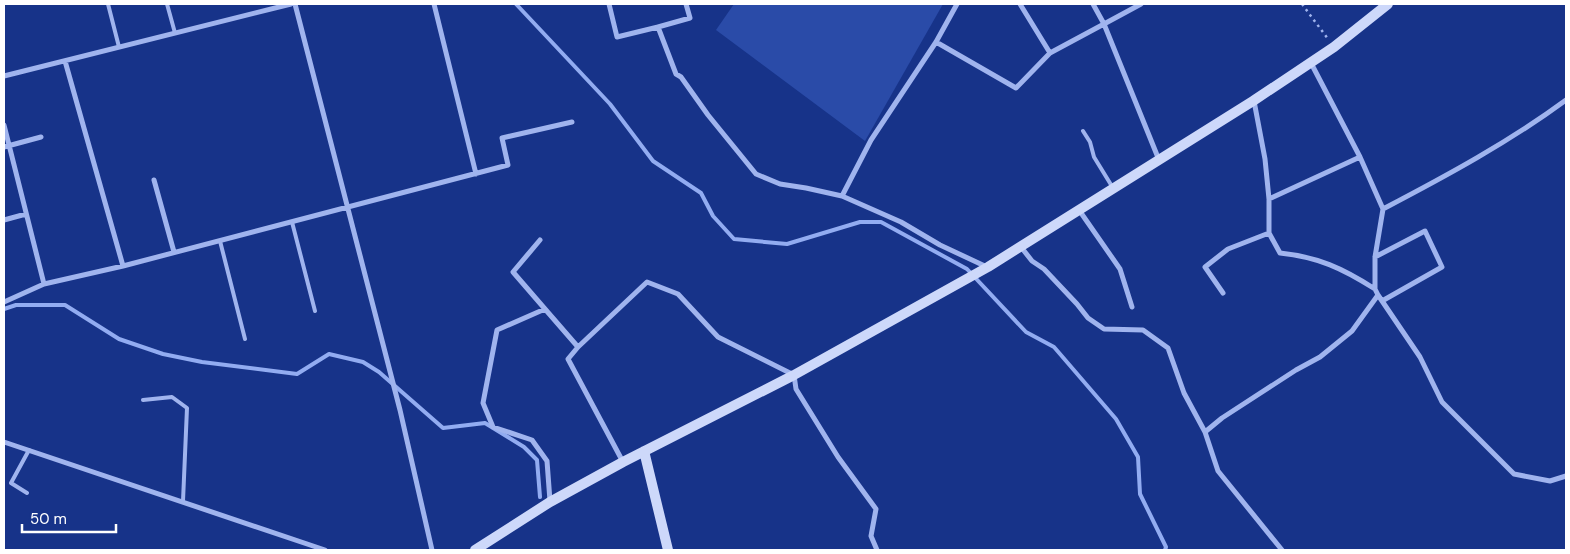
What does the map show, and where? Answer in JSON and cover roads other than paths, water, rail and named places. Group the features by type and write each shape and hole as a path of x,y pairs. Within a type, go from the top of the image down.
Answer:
{"street":[{"path":"4,76 291,4"},
{"path":"295,4 400,410 432,550"},
{"path":"434,4 476,174"},
{"path":"609,4 617,37 690,18 686,4"},
{"path":"842,196 871,140 936,42 957,4"},
{"path":"1020,4 1050,53"},
{"path":"1093,4 1104,24 1159,160"},
{"path":"936,42 1016,88 1050,53 1141,4"},
{"path":"475,550 550,502 622,462 794,374 988,267 1254,100 1334,47 1388,4"},
{"path":"658,27 676,74 681,77 708,115 756,174 780,184 842,196 901,222 940,245 988,267"},
{"path":"65,60 123,266"},
{"path":"1310,63 1360,157 1383,209 1375,257 1375,289 1420,358 1442,402 1514,474 1550,481 1566,476"},
{"path":"1254,100 1265,159 1269,199 1269,233 1280,253 1305,256 1331,265 1355,276 1375,289"},
{"path":"1383,209 1453,173 1542,118 1566,100"},
{"path":"4,302 44,284 123,266 508,165 502,138 572,122"},
{"path":"4,125 6,146 44,284"},
{"path":"6,146 41,137"},
{"path":"1269,199 1360,157"},
{"path":"154,180 174,252"},
{"path":"1079,210 1120,269 1132,307"},
{"path":"4,220 26,214"},
{"path":"1375,257 1425,231 1442,267 1382,301"},
{"path":"1223,293 1205,267 1228,249 1269,233"},
{"path":"540,240 514,272 578,347"},
{"path":"1021,246 1032,261 1044,269 1088,318 1104,328 1143,330 1168,348 1184,393 1204,432 1218,471 1282,550"},
{"path":"622,462 568,359 578,347 647,282 678,294 718,337 794,374"},
{"path":"1204,432 1230,412 1326,352 1352,331 1378,295"},
{"path":"545,309 497,330 483,403 492,427 532,440 547,461 550,502"},
{"path":"794,374 796,388 838,457 876,510 871,536 877,550"},
{"path":"4,442 324,550"},
{"path":"644,451 668,550"}],"lane":[{"path":"108,4 119,47"},
{"path":"167,4 175,33"},
{"path":"1083,131 1090,142 1094,157 1113,188"},
{"path":"292,222 315,312"},
{"path":"220,241 245,339"},
{"path":"143,400 172,397 187,408 182,501"},
{"path":"26,493 11,483 29,450"}],"waterway":[{"path":"516,4 610,104 653,161 701,193 713,216 734,239 787,244 860,222 881,222 967,269 1026,332 1054,347 1116,419 1138,457 1140,494 1166,547 1165,550"},
{"path":"4,309 16,305 65,305 119,339 163,354 202,362 297,374 329,354 363,362 379,372 443,428 485,423 524,447 537,460 540,497"}]}
